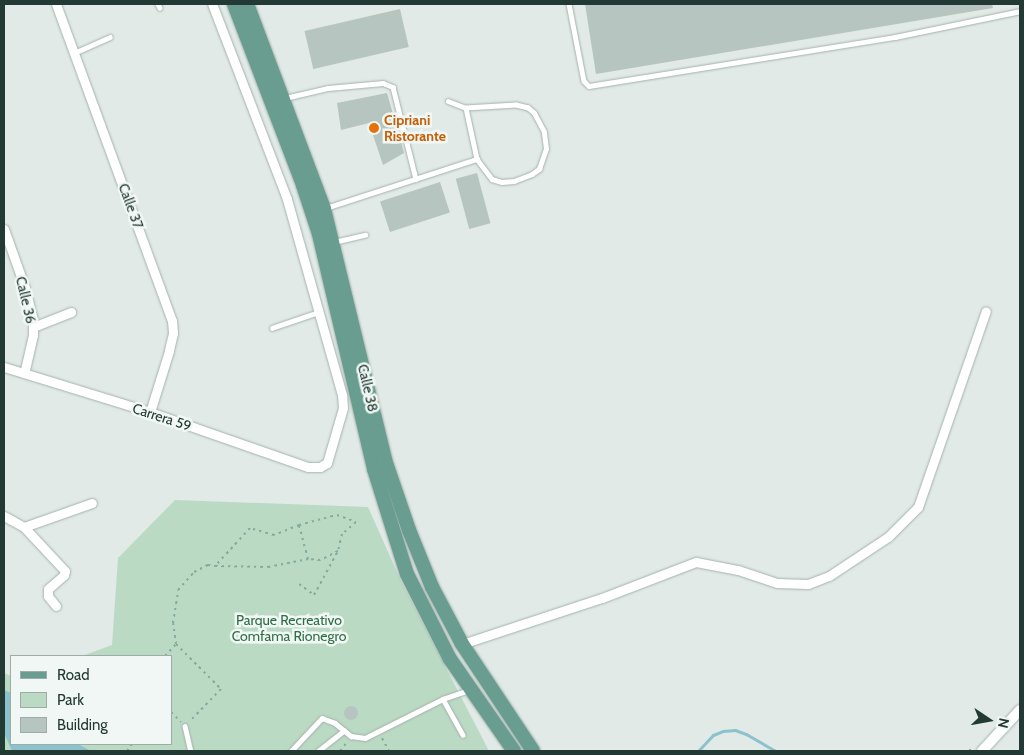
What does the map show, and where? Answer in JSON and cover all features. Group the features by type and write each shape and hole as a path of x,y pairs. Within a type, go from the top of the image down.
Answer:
{"main road":[{"name":"Calle 38","path":"234,4 303,185 319,234 374,469 407,574 435,631 471,689 514,751"},
{"name":"Calle 38","path":"248,4 324,209 334,242 385,460 409,530 429,579 462,644 534,751"}],"street":[{"name":"Calle 37","path":"56,4 172,321 173,333 170,351 150,412"},
{"name":"Calle 38","path":"212,4 287,199 342,396 343,408 331,454 327,463 320,467"},
{"name":"Calle 36","path":"4,229 25,288 33,328 32,343 24,373"},
{"path":"462,644 602,598 696,562 738,570 777,583 808,584 829,576 888,537 918,507 986,311"},
{"path":"33,328 71,312"},
{"name":"Carrera 59","path":"4,367 150,412 308,467 320,467"},
{"path":"24,527 92,503"},
{"path":"4,516 24,527 65,571 64,575 48,589 48,596 56,606"},
{"path":"982,751 1020,710"}],"lane":[{"path":"570,4 584,81 589,86 895,37 1020,11"},
{"path":"74,53 110,37"},
{"path":"284,98 328,88 383,83 393,86 416,179"},
{"path":"448,101 466,108 516,105 528,108 534,113 544,132 546,149 539,169 532,174 502,182 492,179 477,159 466,108"},
{"path":"324,209 477,159"},
{"path":"334,242 365,235"},
{"path":"272,328 319,312"},
{"path":"291,751 322,718 335,722 351,736 365,738 443,699 471,689"},
{"path":"443,699 463,735"},
{"path":"185,726 191,751"},
{"path":"318,751 344,731"}],"path":[{"path":"216,566 250,528 274,535 299,525 337,515 356,522 342,534 338,551 314,595 299,584"},
{"path":"299,525 308,559"},
{"path":"172,713 185,726 221,689 176,644 173,623 178,590 194,572 208,564 216,566 268,567 308,559 320,560 338,551"},
{"path":"166,655 176,644"},
{"path":"378,732 389,751"},
{"path":"340,751 351,736"}],"green space":[{"name":"Parque Recreativo Comfama Rionegro","path":"175,500 368,507 401,581 489,751 4,751 4,673 10,676 10,745 172,745 172,655 85,655 112,645 118,558"}],"water":[{"path":"4,690 10,693 10,745 80,745 91,751 12,751 4,733"}],"building":[{"path":"585,4 992,4 993,8 596,74"},
{"path":"400,9 409,47 313,69 305,31"},
{"path":"387,93 404,153 383,165 369,123 341,130 337,103"},
{"path":"477,173 490,223 469,229 456,179"},
{"path":"440,182 450,212 390,232 380,201"},
{"path":"351,706 356,708 358,713 356,718 351,720 346,718 344,713 346,708"}],"waterway":[{"path":"698,751 713,735 723,731 735,730 746,734 775,751"}],"place":[{"name":"Cipriani Ristorante","path":"374,128"}]}
